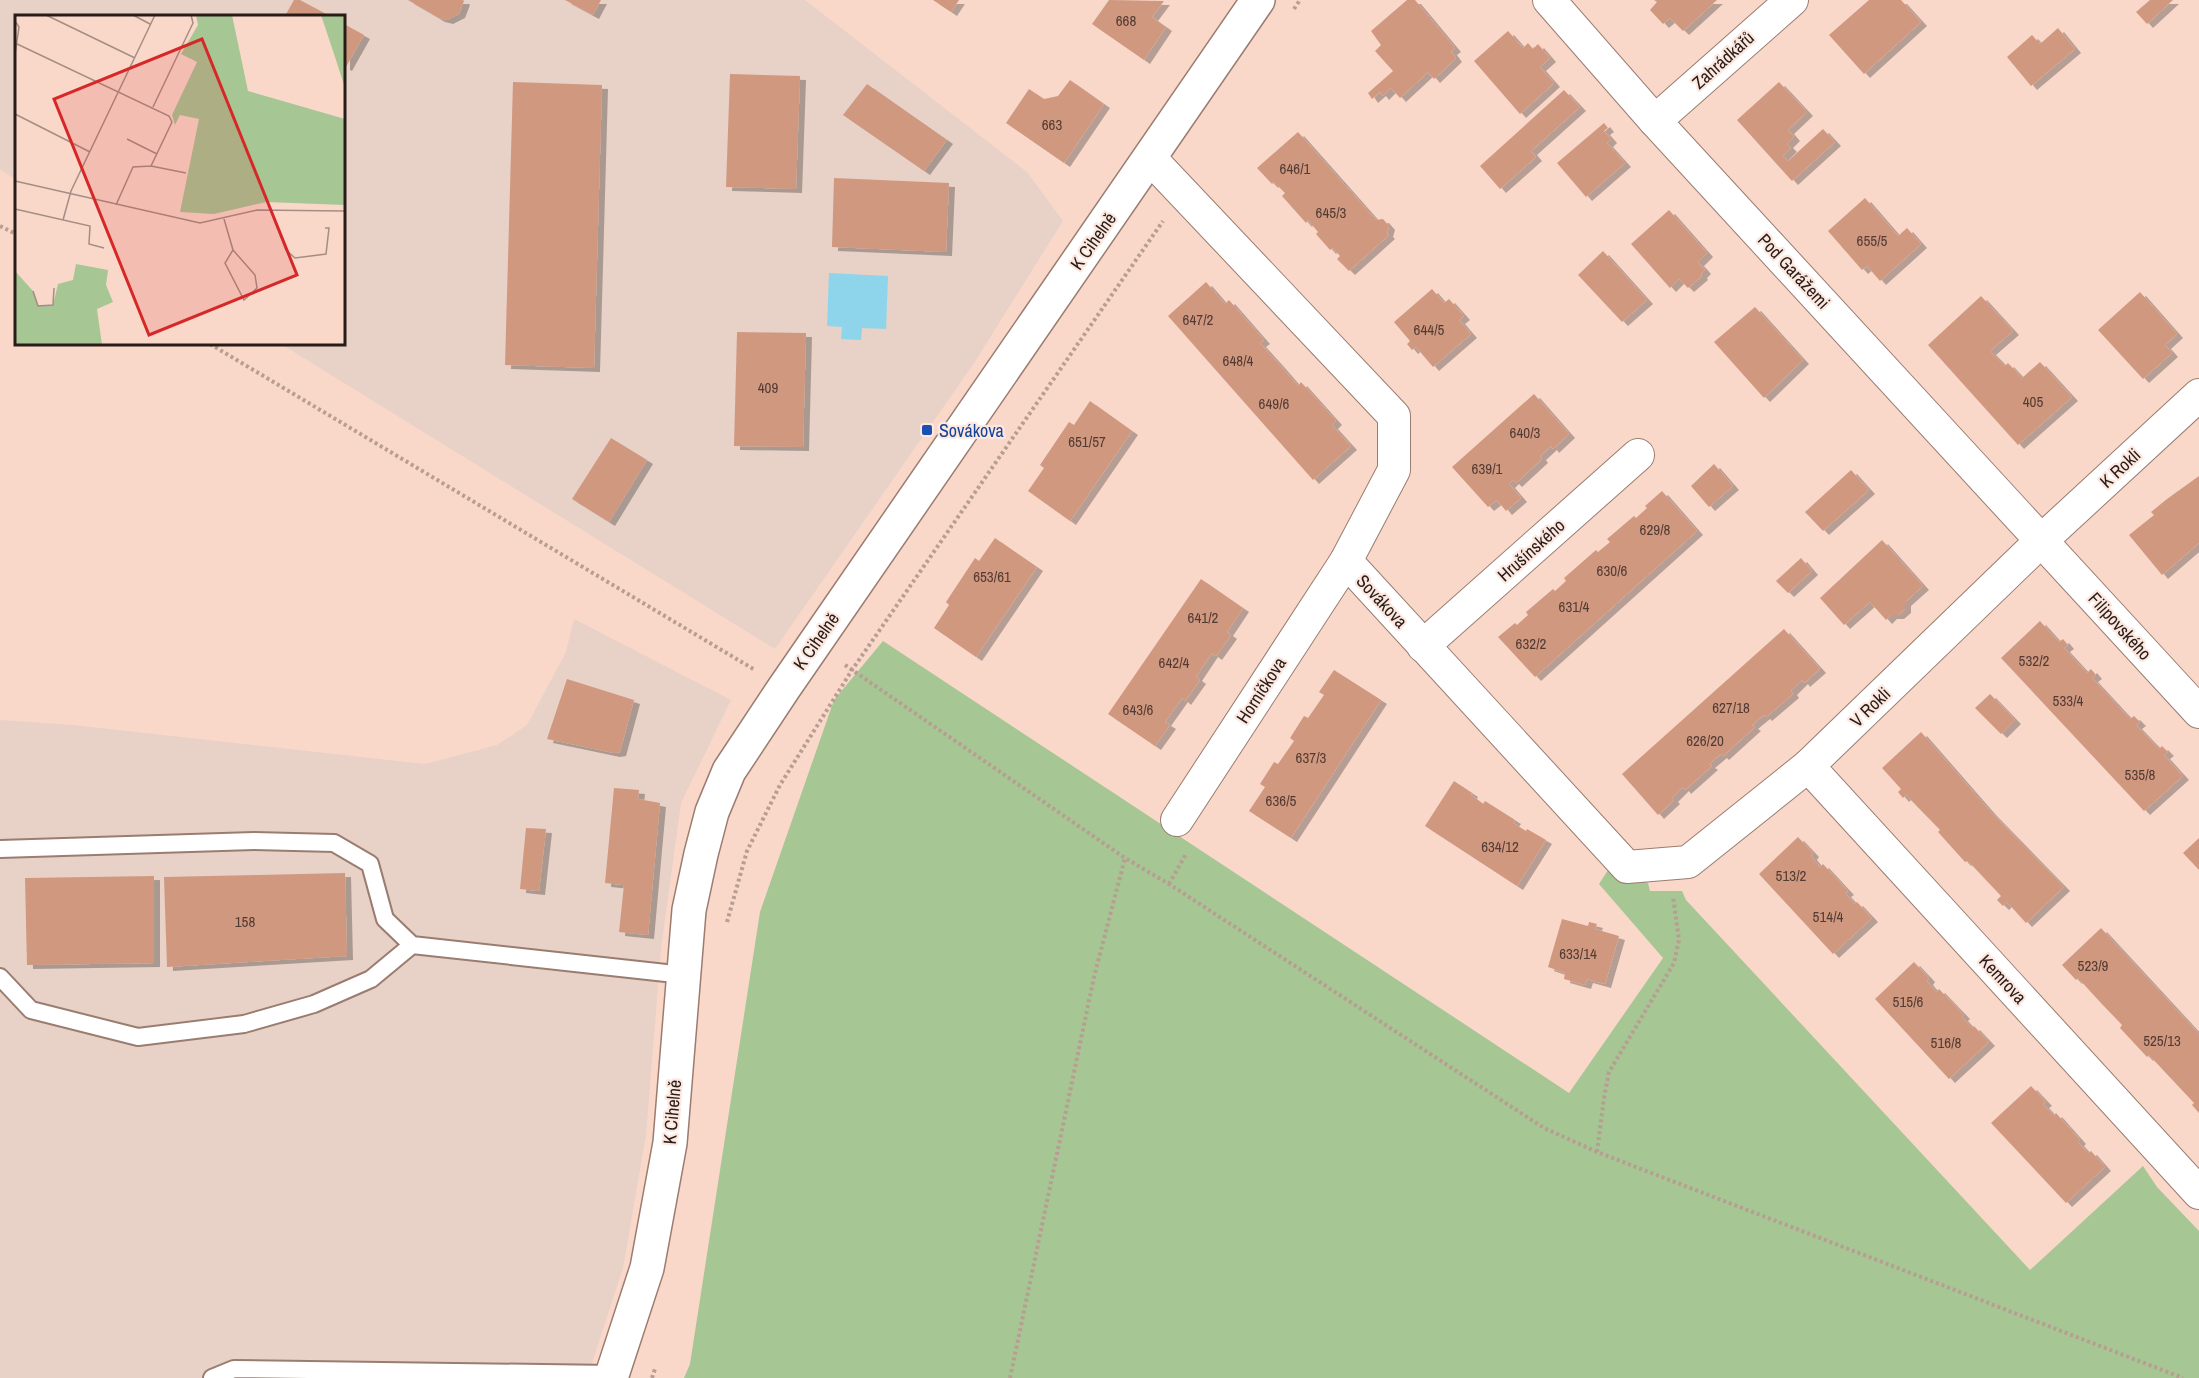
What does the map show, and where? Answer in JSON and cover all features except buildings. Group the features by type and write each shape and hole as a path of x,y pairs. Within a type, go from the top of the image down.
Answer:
{"street":[{"name":"K Cihelně","path":"612,1376 647,1268 670,1143 689,910 700,854 712,812 729,771 1258,0"},
{"name":"Pod Garážemi","path":"1549,0 1655,121 2042,540"},
{"name":"Zahrádkářů","path":"1655,121 1791,0"},
{"name":"Sovákova","path":"1150,158 1394,416 1394,470 1346,561 1627,867 1678,863"},
{"name":"K Rokli","path":"2042,540 2199,395"},
{"name":"Hrušínského","path":"1423,646 1638,455"},
{"name":"Filipovského","path":"2042,540 2199,712"},
{"name":"V Rokli","path":"1678,863 1808,766 2042,540"},
{"name":"Horníčkova","path":"1177,820 1346,561"},
{"name":"Kemrova","path":"1808,766 2199,1192"}],"lane":[{"path":"0,849 254,841 334,843 370,864 385,919 412,945 684,975"},
{"path":"0,977 31,1010 138,1037 244,1024 314,1004 371,979 412,945"},
{"path":"212,1378 234,1369 612,1376"}],"path":[{"path":"726,925 747,851 780,785 852,670 1167,215"},
{"path":"0,226 15,234"},
{"path":"212,345 784,688"},
{"path":"814,644 1125,858 1169,884 1545,1128 1597,1152 2183,1378"},
{"path":"1010,1378 1094,977 1125,858"},
{"path":"1597,1152 1609,1072 1674,963 1679,940 1678,863"},
{"path":"652,1378 656,1368"}],"shaded area":[{"path":"0,0 805,0 1027,172 1063,221 974,363 775,649 283,345 345,345 345,15 15,15 15,179 0,169"},
{"path":"574,619 731,700 681,803 661,949 646,1135 623,1268 587,1378 0,1378 0,720 73,725 425,764 497,745 527,725 566,652"}],"green space":[{"path":"883,641 1569,1093 1663,958 1599,884 1608,870 1648,883 1650,891 1682,891 1686,900 2030,1270 2143,1166 2157,1187 2199,1231 2199,1378 684,1378 690,1364 760,912 834,700"}],"water":[{"path":"829,273 888,276 886,329 862,328 861,340 841,339 842,327 827,326"}],"place":[{"name":"Sovákova","path":"927,430"}]}
